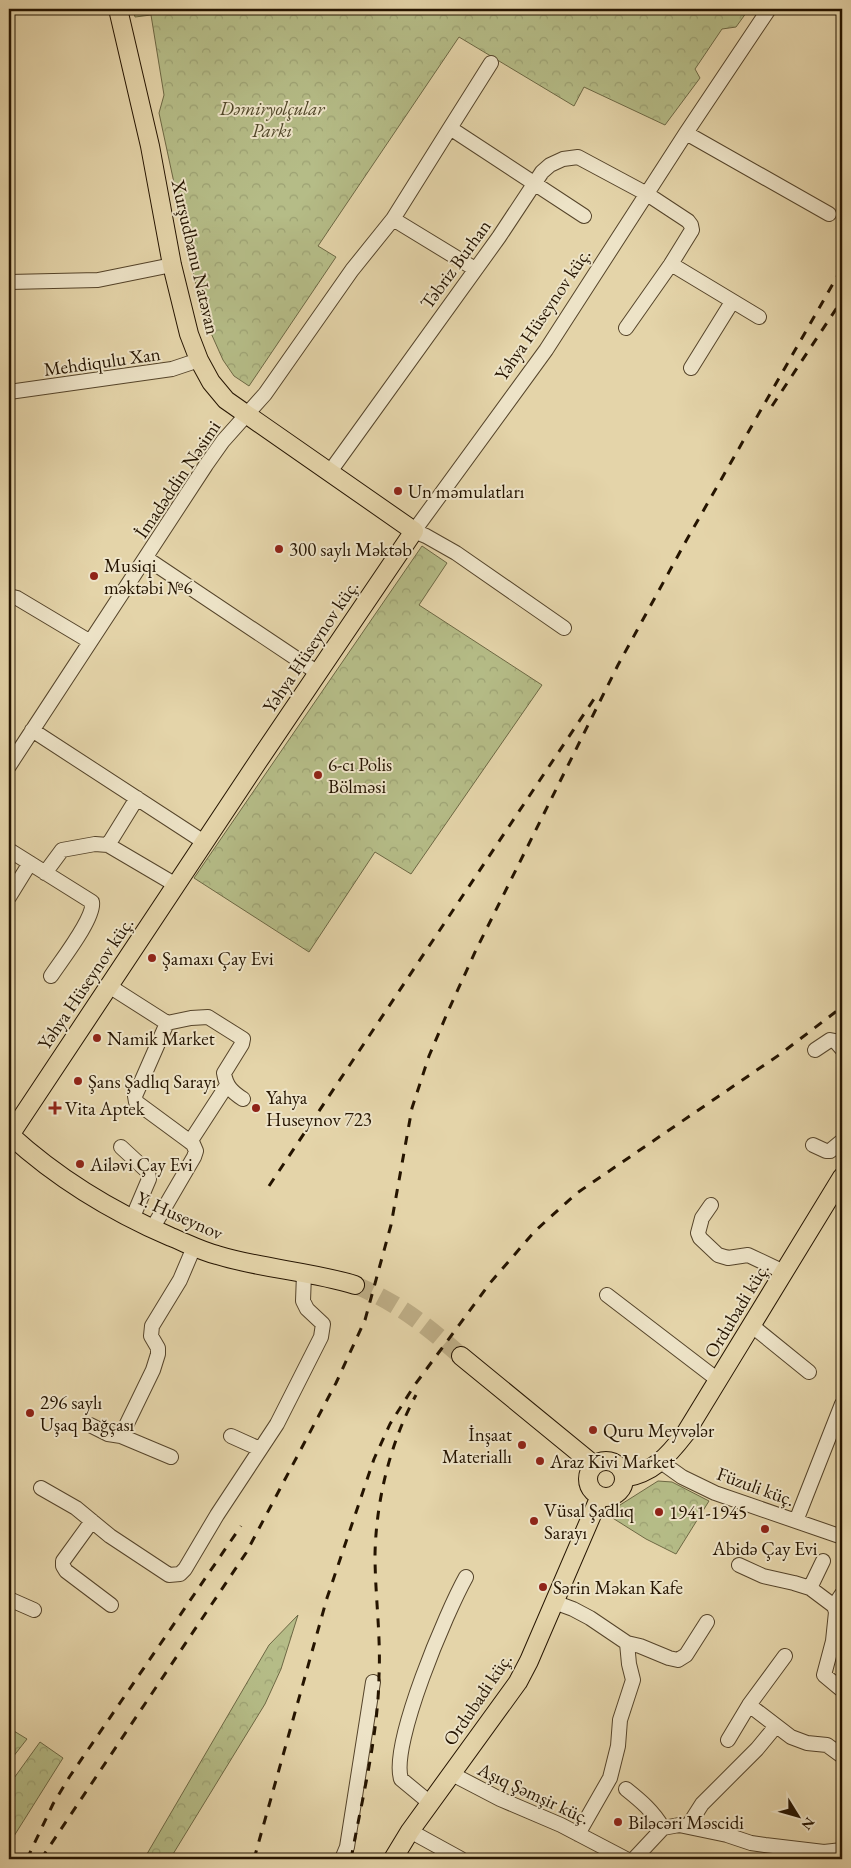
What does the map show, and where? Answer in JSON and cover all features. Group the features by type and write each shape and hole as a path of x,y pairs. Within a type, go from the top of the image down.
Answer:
{"main road":[{"name":"Xurşudbanu Natəvan","path":"118,9 150,146 172,265 189,334 199,360 211,382 226,400 414,531"},
{"name":"Yəhya Hüseynov küç.","path":"10,1136 204,842 414,531"},
{"name":"Y. Huseynov","path":"10,1136 38,1160 97,1199 132,1219 194,1247 238,1261 332,1278 355,1285"},
{"name":"Ordubadi küç.","path":"624,1478 638,1475 661,1462 685,1434 842,1176"},
{"path":"461,1356 594,1465"},
{"path":"607,1460 619,1466 624,1478 621,1489 617,1494 606,1497 600,1496 590,1488 588,1482 588,1476 594,1465 607,1460"},
{"name":"Ordubadi küç.","path":"393,1859 410,1831 518,1682 529,1661 600,1496"}],"street":[{"name":"Yəhya Hüseynov küç.","path":"414,531 546,350 686,133 769,9"},
{"name":"İmadəddin Nəsimi","path":"9,766 206,464 246,414 265,394 352,270 393,219 491,63"},
{"path":"450,128 584,216"},
{"path":"686,133 829,214"},
{"name":"Təbriz Burhan","path":"329,473 476,269 534,183 550,165 563,159 578,157 647,194 691,225 692,230 671,264"},
{"path":"393,219 476,269"},
{"path":"626,328 671,264 759,317"},
{"path":"9,282 98,280 172,265"},
{"path":"691,368 732,302"},
{"name":"Mehdiqulu Xan","path":"9,392 172,369 199,360"},
{"path":"414,531 456,553 564,628"},
{"path":"146,558 318,673"},
{"path":"9,596 18,598 89,641"},
{"path":"32,730 204,842"},
{"path":"108,844 137,798"},
{"path":"45,873 62,850 95,844 108,844 176,885"},
{"path":"9,850 92,902 93,909 87,922 51,976"},
{"path":"9,897 30,863"},
{"path":"109,986 167,1023 208,1017 243,1039 242,1044 224,1073 227,1085 232,1092 243,1099"},
{"path":"152,1228 196,1151 190,1142 136,1102 135,1096 167,1023"},
{"path":"815,1050 830,1040 835,1041 842,1049"},
{"path":"190,1142 227,1085"},
{"path":"813,1144 826,1151 830,1151 842,1141"},
{"path":"121,1147 148,1172 149,1179 132,1219"},
{"path":"711,1205 702,1218 698,1233 700,1238 718,1255 728,1258 748,1255 784,1272"},
{"path":"121,1436 153,1370 158,1354 158,1348 151,1336 152,1326 180,1280 194,1247"},
{"path":"41,1488 76,1508 110,1536 169,1575 180,1574 185,1569 286,1407 323,1330 323,1324 307,1309 303,1301 304,1274"},
{"path":"607,1295 718,1380"},
{"path":"751,1325 809,1372"},
{"path":"796,1521 837,1433 842,1404"},
{"path":"90,1426 108,1434 121,1436 171,1458"},
{"path":"231,1436 260,1448"},
{"name":"Füzuli küç.","path":"661,1462 682,1478 714,1494 842,1537"},
{"path":"92,1521 63,1561 63,1566 66,1571 111,1605"},
{"path":"810,1588 823,1561"},
{"path":"739,1565 763,1576 810,1588 834,1606 836,1612 833,1641 824,1675 842,1690"},
{"path":"430,1803 401,1779 399,1766 401,1746 406,1726 445,1620 454,1597 466,1577"},
{"path":"834,1606 842,1594"},
{"path":"9,1599 34,1610"},
{"path":"554,1602 574,1609 627,1643 678,1660 686,1655 707,1622"},
{"path":"578,1834 610,1778 618,1746 620,1720 633,1680 627,1643"},
{"path":"728,1740 749,1705 785,1656"},
{"path":"342,1859 347,1847 373,1682"},
{"path":"749,1705 791,1737 807,1743 827,1745 842,1756"},
{"path":"688,1826 702,1804 757,1749 776,1726"},
{"name":"Aşıq Şəmşir küç.","path":"452,1774 626,1859"},
{"path":"626,1789 647,1805 663,1828"},
{"path":"634,1859 640,1855 663,1828 669,1826 688,1826 765,1845 824,1852 842,1850"},
{"path":"410,1831 461,1859"}],"green space":[{"name":"Dəmiryolçular Parkı","path":"133,9 749,9 736,27 722,29 695,69 700,78 665,125 584,87 574,106 459,37 318,246 336,257 249,386 234,376 223,360 202,313 159,113 164,95 151,15 135,17"},
{"path":"422,546 447,563 419,605 542,685 411,874 375,852 309,952 194,878"},
{"path":"658,1481 672,1482 709,1501 676,1554 646,1539 611,1517 620,1505"},
{"path":"298,1615 281,1669 265,1704 170,1859 144,1859 269,1645"},
{"path":"9,1728 27,1739 9,1762"},
{"path":"40,1742 63,1758 9,1844 9,1785"}],"tunnel":[{"path":"355,1285 398,1307 461,1356"}],"railway":[{"path":"41,1859 246,1553 336,1383 365,1320 391,1225 412,1108 429,1056 449,1009 476,950 618,665 686,541 842,268"},
{"path":"772,406 842,300"},
{"path":"269,1186 598,693"},
{"path":"254,1859 327,1598 374,1459 390,1424 414,1386 490,1283 535,1231 577,1193 779,1055 842,1007"},
{"path":"351,1859 369,1768 378,1699 379,1646 375,1555 378,1514 392,1452 416,1395"},
{"path":"27,1859 53,1804 70,1776 241,1526"}],"place":[{"name":"Un məmulatları","path":"398,491"},
{"name":"300 saylı Məktəb","path":"279,549"},
{"name":"Musiqi məktəbi №6","path":"94,576"},
{"name":"6-cı Polis Bölməsi","path":"318,775"},
{"name":"Şamaxı Çay Evi","path":"152,958"},
{"name":"Namik Market","path":"97,1038"},
{"name":"Şans Şadlıq Sarayı","path":"78,1081"},
{"name":"Vita Aptek","path":"55,1108"},
{"name":"Yahya Huseynov 723","path":"256,1108"},
{"name":"Ailəvi Çay Evi","path":"80,1164"},
{"name":"296 saylı Uşaq Bağçası","path":"30,1413"},
{"name":"Quru Meyvələr","path":"593,1430"},
{"name":"İnşaat Materiallı","path":"522,1445"},
{"name":"Araz Kivi Market","path":"540,1461"},
{"name":"1941-1945","path":"659,1512"},
{"name":"Vüsal Şadlıq Sarayı","path":"534,1521"},
{"name":"Abidə Çay Evi","path":"765,1529"},
{"name":"Sərin Məkan Kafe","path":"543,1587"},
{"name":"Biləcəri Məscidi","path":"618,1822"}]}
